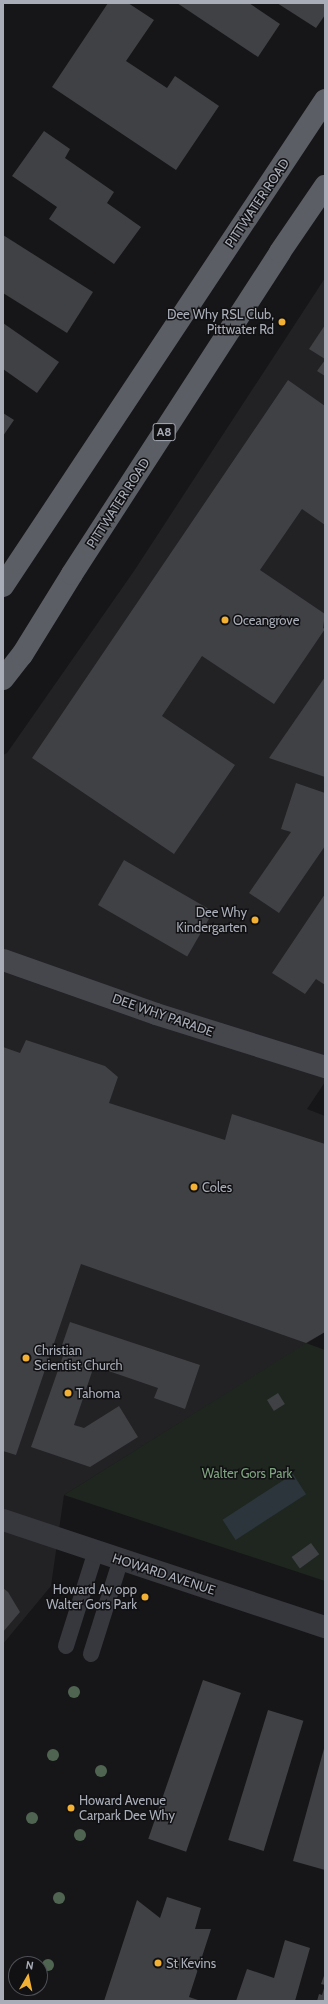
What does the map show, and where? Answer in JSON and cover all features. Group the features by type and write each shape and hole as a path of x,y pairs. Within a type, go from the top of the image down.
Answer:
{"highway":[{"name":"PITTWATER ROAD","path":"3,586 325,100"},
{"name":"PITTWATER ROAD","path":"3,678 22,655 76,568 280,252 325,186"}],"main road":[{"name":"DEE WHY PARADE","path":"3,960 156,1014 325,1067"}],"street":[{"name":"HOWARD AVENUE","path":"3,1520 325,1627"}],"lane":[{"path":"66,1646 96,1552"},
{"path":"90,1654 121,1559"}],"shaded area":[{"path":"325,278 325,1082 307,1109 325,1116 325,1332 64,1495 51,1586 3,1644 3,755 7,753 134,571"},
{"path":"293,1474 306,1494 236,1540 223,1520"}],"green space":[{"name":"Walter Gors Park","path":"306,1343 325,1350 325,1581 64,1495"}],"building":[{"path":"108,3 128,3 154,20 126,61 167,88 175,76 219,106 176,170 52,87"},
{"path":"177,3 249,3 280,24 258,57"},
{"path":"277,3 325,3 325,15 316,28"},
{"path":"44,131 70,149 65,158 114,192 107,203 141,227 114,264 49,219 57,207 12,176"},
{"path":"3,235 93,292 67,333 3,293"},
{"path":"3,323 59,362 37,393 3,369"},
{"path":"325,325 325,359 309,349"},
{"path":"325,360 325,376 317,371"},
{"name":"Oceangrove","path":"288,380 325,406 325,525 302,509 260,570 325,614 323,628 325,629 274,704 202,656 162,716 235,765 174,854 32,758"},
{"path":"3,413 14,420 3,436"},
{"path":"325,677 325,777 269,758"},
{"path":"296,783 325,793 325,846 279,913 249,893 291,832 281,829"},
{"path":"124,860 213,912 187,957 98,905"},
{"path":"325,894 325,985 316,979 305,994 272,973"},
{"name":"Coles","path":"26,1040 105,1066 118,1077 109,1103 225,1140 232,1114 325,1144 325,1332 306,1343 81,1264 16,1455 3,1451 3,1047 20,1053"},
{"name":"Tahoma","path":"70,1322 200,1365 185,1409 154,1398 158,1388 94,1366 74,1425 84,1428 119,1406 138,1437 90,1467 31,1447 63,1356 59,1354"},
{"path":"278,1393 285,1404 274,1411 267,1400"},
{"path":"311,1543 319,1554 300,1568 292,1557"},
{"path":"3,1588 8,1592 20,1612 3,1632"},
{"path":"203,1680 241,1693 186,1852 148,1839"},
{"path":"268,1710 303,1721 264,1851 228,1840"},
{"path":"325,1745 325,1870 293,1861"},
{"name":"St Kevins","path":"167,1897 201,1908 195,1929 211,1929 189,1997 201,2001 104,2001 137,1900 160,1918"},
{"path":"285,1940 310,1948 295,2001 236,2001 247,1969 274,1978"},
{"path":"325,1973 325,1985 321,1984"},
{"path":"325,1985 325,2001 317,2001 319,1994 322,1995"}],"place":[{"name":"Dee Why RSL Club, Pittwater Rd","path":"282,322"},
{"name":"Oceangrove","path":"225,620"},
{"name":"Dee Why Kindergarten","path":"255,920"},
{"name":"Coles","path":"194,1187"},
{"name":"Christian Scientist Church","path":"26,1358"},
{"name":"Tahoma","path":"68,1393"},
{"name":"Howard Av opp Walter Gors Park","path":"145,1597"},
{"name":"Howard Avenue Carpark Dee Why","path":"71,1808"},
{"name":"St Kevins","path":"158,1963"}]}
